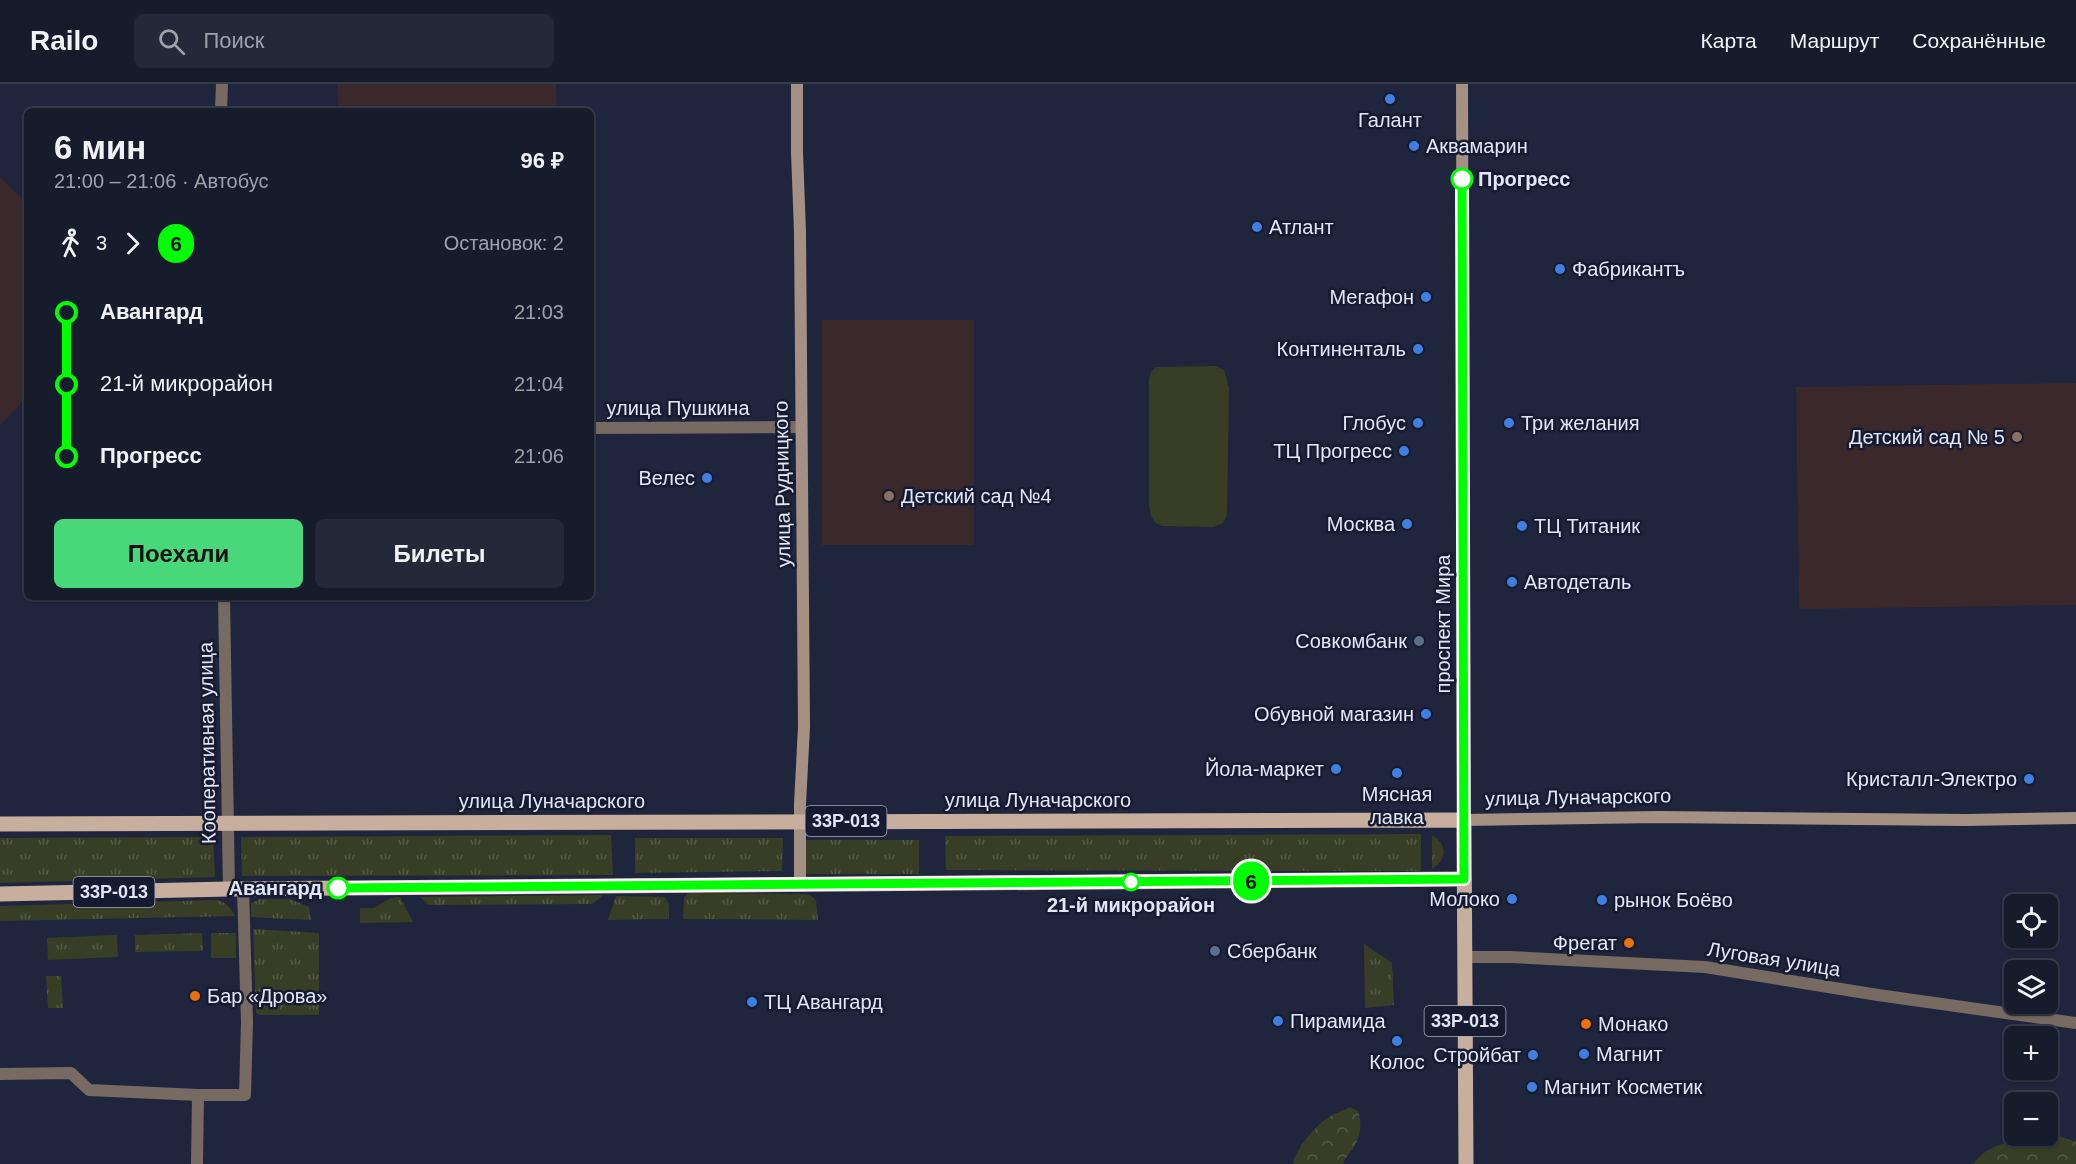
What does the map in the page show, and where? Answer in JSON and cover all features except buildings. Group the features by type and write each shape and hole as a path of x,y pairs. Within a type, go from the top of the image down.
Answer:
{"main road":[{"name":"улица Луначарского","path":"0,825 1464,820"},
{"name":"проспект Мира","path":"1464,820 1466,1164"},
{"name":"33Р-013","path":"0,894 236,889 1464,879"}],"street":[{"path":"221,108 222,84"},
{"name":"улица Рудницкого","path":"797,84 804,727 800,884"},
{"name":"проспект Мира","path":"1462,84 1464,820"},
{"name":"улица Пушкина","path":"594,428 801,427"},
{"name":"Кооперативная улица","path":"198,1095 245,1095 247,1022 236,889 227,823 224,600"},
{"name":"улица Луначарского","path":"1464,820 1725,817 1966,820 2076,818"},
{"name":"Луговая улица","path":"1465,957 1510,957 1705,967 1878,995 2076,1023"},
{"path":"0,1074 71,1073 89,1090 198,1095 196,1164"}],"shaded area":[{"path":"337,84 556,84 557,108 338,108"},
{"path":"0,177 21,197 24,194 24,400 0,425"},
{"path":"822,320 974,320 974,545 822,545"},
{"path":"2076,383 2076,605 1799,609 1796,387"}],"green space":[{"path":"1216,366 1224,370 1229,388 1227,515 1223,523 1214,527 1162,526 1154,520 1149,505 1149,379 1151,372 1156,367"},
{"path":"1421,834 1421,871 946,870 945,836"},
{"path":"611,835 613,875 242,876 241,837"},
{"path":"1432,835 1441,843 1444,852 1441,861 1432,869"},
{"path":"213,837 215,877 0,883 0,838"},
{"path":"635,838 783,838 782,871 635,873"},
{"path":"799,840 919,840 919,874 801,874"},
{"path":"689,893 810,895 816,900 818,920 683,919 684,898"},
{"path":"604,895 592,904 429,905 420,897"},
{"path":"616,896 665,897 669,904 669,919 608,920"},
{"path":"400,897 413,922 360,923 360,908 374,908 391,898"},
{"path":"260,899 290,899 309,907 311,920 251,917 251,903"},
{"path":"214,900 227,905 235,916 0,921 0,906"},
{"path":"253,929 319,933 319,1015 259,1015 256,1013"},
{"path":"202,933 203,951 135,952 135,935"},
{"path":"211,933 236,933 236,958 211,958"},
{"path":"117,935 118,957 48,960 47,938"},
{"path":"1364,944 1392,963 1394,1005 1365,1008"},
{"path":"46,976 61,976 63,1008 48,1008"},
{"path":"1350,1107 1358,1111 1360,1129 1354,1147 1343,1164 1293,1164 1302,1146 1317,1126 1330,1116"},
{"path":"2060,1136 2076,1142 2076,1164 1973,1164 1984,1153 1997,1146 2004,1144 2004,1146 2043,1148 2058,1146"}],"bus line":[{"name":"6","path":"338,888 1464,879 1462,179"}],"place":[{"name":"Галант","path":"1390,99"},
{"name":"Аквамарин","path":"1414,146"},
{"name":"Прогресс","path":"1462,179"},
{"name":"Атлант","path":"1257,227"},
{"name":"Фабрикантъ","path":"1560,269"},
{"name":"Мегафон","path":"1426,297"},
{"name":"Континенталь","path":"1418,349"},
{"name":"Глобус","path":"1418,423"},
{"name":"Три желания","path":"1509,423"},
{"name":"Детский сад № 5","path":"2017,437"},
{"name":"ТЦ Прогресс","path":"1404,451"},
{"name":"Велес","path":"707,478"},
{"name":"Детский сад №4","path":"889,496"},
{"name":"Москва","path":"1407,524"},
{"name":"ТЦ Титаник","path":"1522,526"},
{"name":"Автодеталь","path":"1512,582"},
{"name":"Совкомбанк","path":"1419,641"},
{"name":"Обувной магазин","path":"1426,714"},
{"name":"Йола-маркет","path":"1336,769"},
{"name":"Мясная лавка","path":"1397,773"},
{"name":"Кристалл-Электро","path":"2029,779"},
{"name":"21-й микрорайон","path":"1131,882"},
{"name":"Авангард","path":"338,888"},
{"name":"Молоко","path":"1512,899"},
{"name":"рынок Боёво","path":"1602,900"},
{"name":"Фрегат","path":"1629,943"},
{"name":"Сбербанк","path":"1215,951"},
{"name":"Бар «Дрова»","path":"195,996"},
{"name":"ТЦ Авангард","path":"752,1002"},
{"name":"Пирамида","path":"1278,1021"},
{"name":"Монако","path":"1586,1024"},
{"name":"Колос","path":"1397,1041"},
{"name":"Магнит","path":"1584,1054"},
{"name":"Стройбат","path":"1533,1055"},
{"name":"Магнит Косметик","path":"1532,1087"}]}
